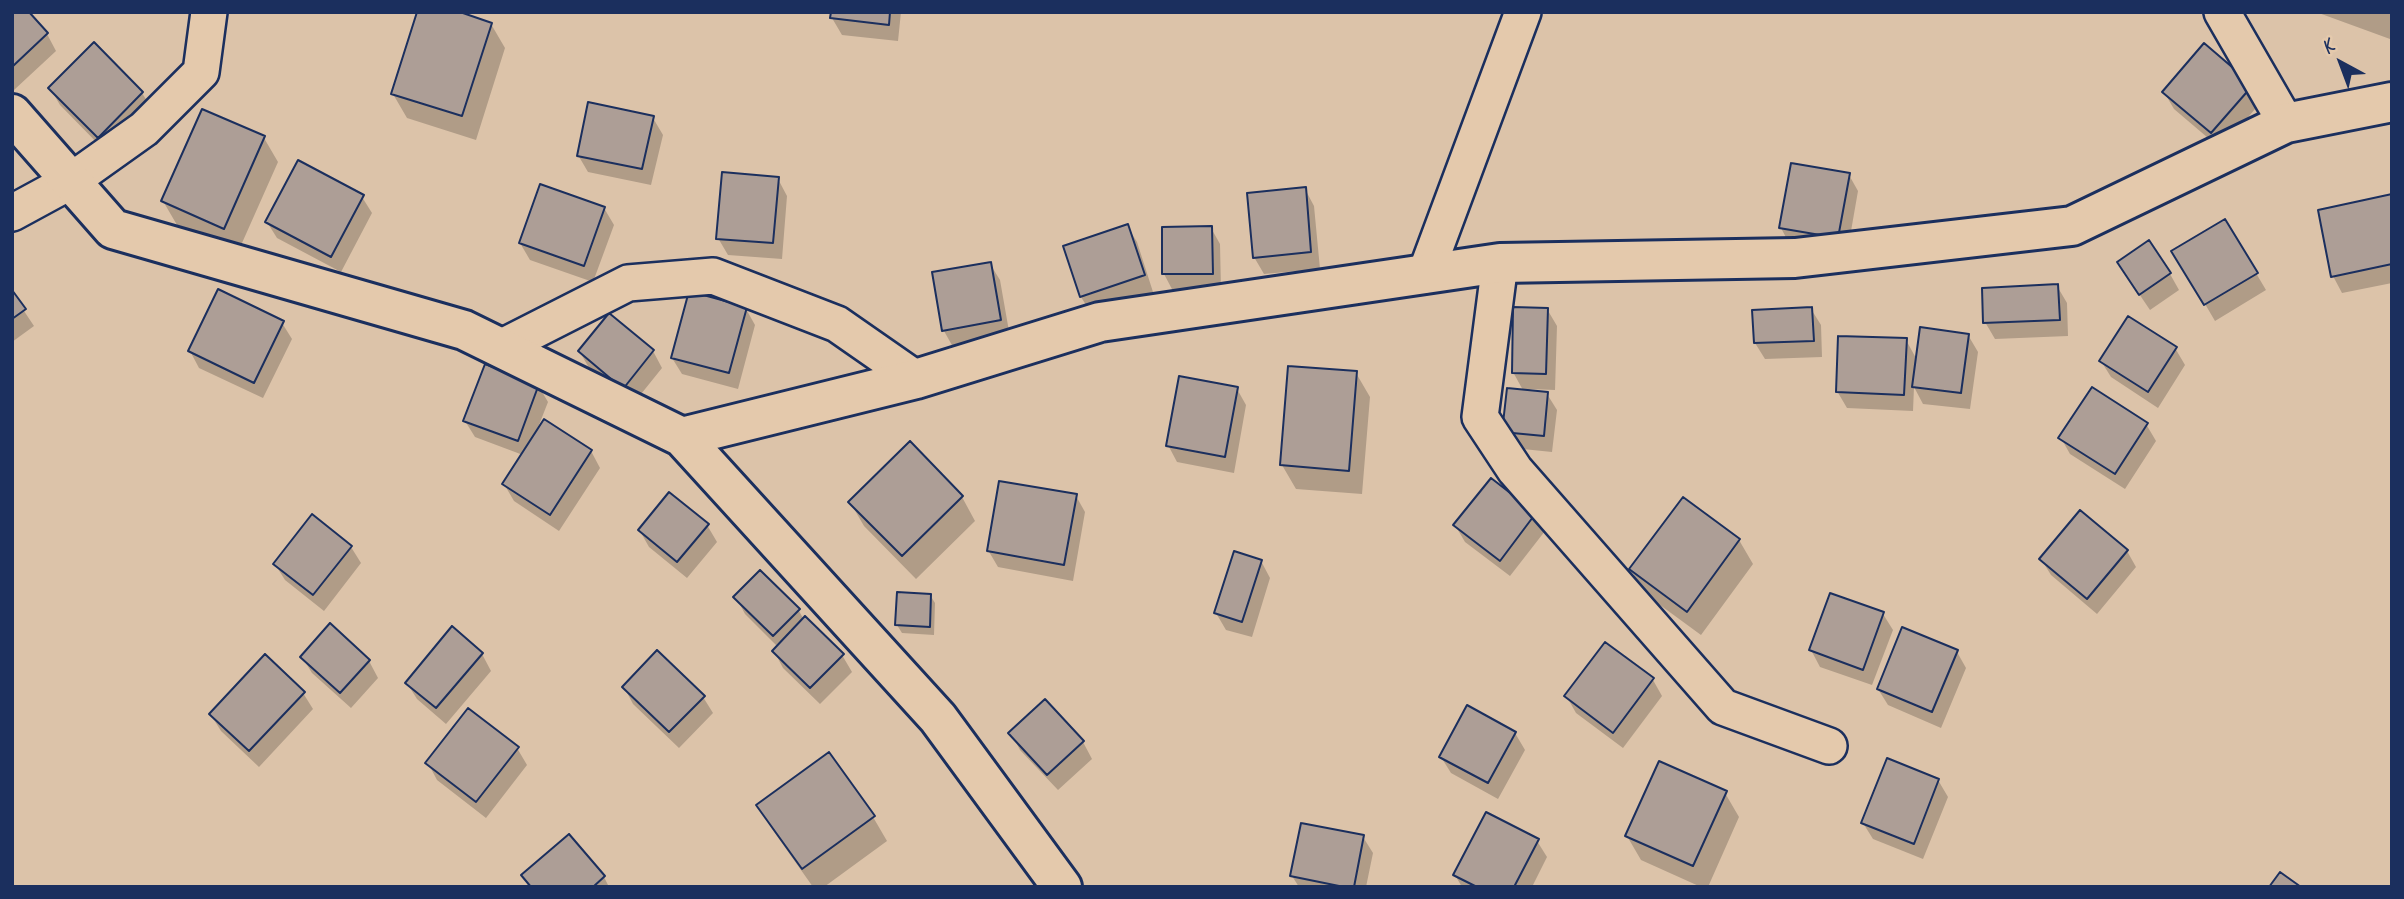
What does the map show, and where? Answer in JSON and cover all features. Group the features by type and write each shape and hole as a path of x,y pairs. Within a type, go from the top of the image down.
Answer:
{"street":[{"path":"12,213 71,181 144,129 201,72 209,12"},
{"path":"1425,275 1523,12"},
{"path":"2222,12 2286,123"},
{"path":"682,437 916,379 1100,322 1500,263 1795,258 2072,226 2286,123 2392,102"},
{"path":"12,114 113,229 464,330 682,437 938,718 1062,887"},
{"path":"1500,263 1480,418 1515,470 1723,707 1829,746"},
{"path":"500,348 628,283 713,276 837,324 916,379"}],"building":[{"path":"12,12 29,12 48,33 12,67"},
{"path":"417,12 460,12 492,23 462,116 391,94"},
{"path":"831,12 890,12 889,25 830,18"},
{"path":"94,42 143,92 98,138 48,88"},
{"path":"2204,43 2253,85 2211,133 2162,92"},
{"path":"588,102 654,116 642,169 577,156"},
{"path":"202,109 265,136 224,229 161,201"},
{"path":"298,160 364,195 331,257 265,222"},
{"path":"1791,163 1850,173 1838,238 1779,228"},
{"path":"722,172 779,177 773,243 716,239"},
{"path":"540,184 605,207 584,266 519,243"},
{"path":"1306,187 1311,252 1253,258 1247,193"},
{"path":"2392,194 2392,264 2331,277 2318,210"},
{"path":"2225,219 2258,273 2204,305 2171,251"},
{"path":"1128,224 1145,275 1080,297 1063,246"},
{"path":"1212,226 1213,274 1162,274 1162,227"},
{"path":"2149,240 2171,273 2139,295 2117,262"},
{"path":"991,262 1001,320 942,331 932,272"},
{"path":"2058,284 2060,320 1983,323 1982,288"},
{"path":"218,289 284,321 254,383 188,351"},
{"path":"12,290 26,309 12,319"},
{"path":"689,291 747,307 729,373 671,358"},
{"path":"1513,307 1548,308 1546,374 1512,373"},
{"path":"1812,307 1814,341 1754,343 1752,310"},
{"path":"609,313 654,350 623,389 578,351"},
{"path":"2128,316 2177,347 2148,392 2099,361"},
{"path":"1920,327 1969,334 1961,393 1912,387"},
{"path":"1838,336 1907,338 1904,395 1836,392"},
{"path":"485,364 539,384 518,441 463,421"},
{"path":"1288,366 1357,371 1349,471 1280,465"},
{"path":"1179,376 1238,387 1225,457 1166,446"},
{"path":"2092,387 2148,423 2115,474 2058,438"},
{"path":"1507,388 1548,392 1544,436 1502,432"},
{"path":"544,419 592,450 550,515 502,484"},
{"path":"910,441 963,496 902,556 848,502"},
{"path":"1491,478 1536,513 1500,561 1453,525"},
{"path":"999,481 1077,494 1064,565 987,551"},
{"path":"669,492 709,524 677,562 638,530"},
{"path":"1683,497 1740,539 1687,612 1629,569"},
{"path":"2080,510 2128,550 2087,599 2039,559"},
{"path":"312,514 352,546 313,595 273,564"},
{"path":"1234,551 1262,560 1242,622 1214,613"},
{"path":"760,570 800,609 773,636 733,597"},
{"path":"897,592 931,594 930,627 895,625"},
{"path":"1830,593 1884,612 1863,670 1809,650"},
{"path":"805,616 844,654 810,688 772,651"},
{"path":"330,623 370,660 340,693 300,657"},
{"path":"452,626 483,653 436,708 405,683"},
{"path":"1902,627 1958,650 1932,712 1877,689"},
{"path":"1605,642 1654,678 1613,733 1564,696"},
{"path":"657,650 705,696 669,732 622,687"},
{"path":"265,654 305,692 249,751 209,714"},
{"path":"1045,699 1084,741 1047,775 1008,733"},
{"path":"1467,705 1516,732 1488,783 1439,757"},
{"path":"468,708 519,747 476,802 425,763"},
{"path":"829,752 875,816 802,869 756,805"},
{"path":"1887,758 1939,779 1914,844 1861,823"},
{"path":"1659,761 1727,791 1693,866 1625,836"},
{"path":"1486,812 1539,839 1514,887 1477,887 1453,875"},
{"path":"1301,823 1364,835 1354,887 1290,876"},
{"path":"569,834 605,876 593,887 531,887 521,875"},
{"path":"2280,872 2301,887 2269,887"}]}
